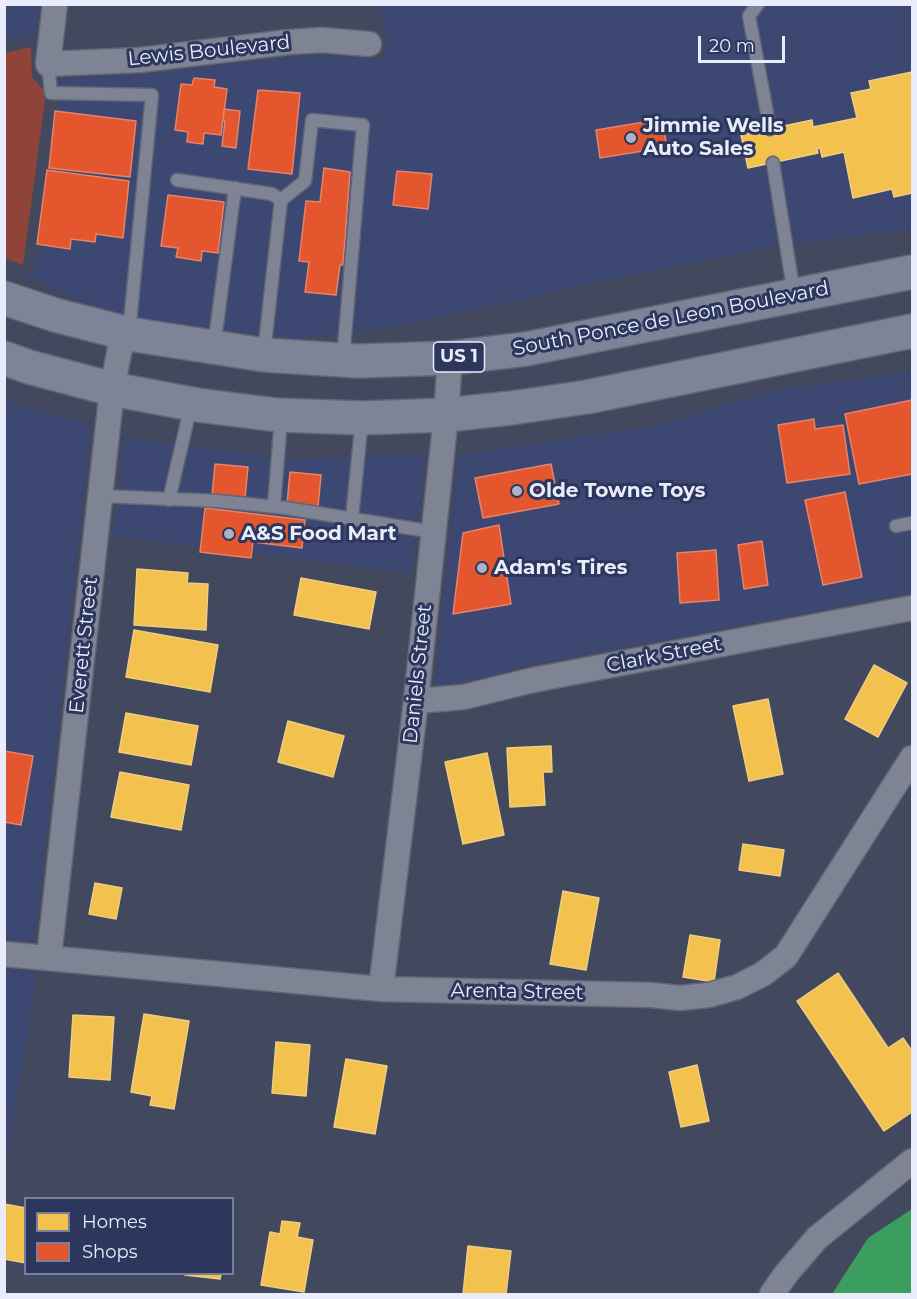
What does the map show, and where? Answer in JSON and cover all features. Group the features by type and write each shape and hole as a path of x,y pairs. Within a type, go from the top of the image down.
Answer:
{"highway":[{"name":"South Ponce de Leon Boulevard","path":"6,298 55,315 126,333 264,356 343,361 450,358 526,349 912,272"},
{"path":"4,358 112,389 191,404 281,415 362,418 446,415 587,397 912,331"}],"street":[{"path":"48,64 55,4"},
{"name":"Lewis Boulevard","path":"48,64 140,60 289,42 322,40 369,44"},
{"name":"Everett Street","path":"49,957 112,389 126,333"},
{"name":"Daniels Street","path":"381,989 416,701 450,358"},
{"name":"Clark Street","path":"416,701 464,697 533,680 912,608"},
{"name":"Arenta Street","path":"4,954 381,989 651,995 680,998 709,995 737,987 763,974 786,956 912,758"},
{"path":"772,1294 817,1238 912,1161"}],"lane":[{"path":"758,4 749,16 770,129"},
{"path":"48,64 51,93 152,95 126,333"},
{"path":"264,356 281,201 305,181 312,120 363,125 343,361"},
{"path":"773,163 795,295"},
{"path":"177,180 272,194 281,201"},
{"path":"214,348 235,188"},
{"path":"169,500 191,404"},
{"path":"274,506 281,415"},
{"path":"352,518 362,418"},
{"path":"100,496 274,506 434,532"},
{"path":"896,526 912,523"}],"shaded area":[{"path":"4,5 38,5 34,40 26,35 5,40"},
{"path":"379,5 912,5 912,229 779,246 608,280 403,325 293,339 110,314 24,274 37,267 60,95 52,80 143,75 323,55 385,60 386,31"},
{"path":"31,47 32,77 46,93 23,265 5,258 4,53"},
{"path":"912,372 912,593 529,665 460,683 435,685 459,454 666,424 774,390"},
{"path":"4,400 91,425 34,941 5,939"},
{"path":"125,435 146,441 293,459 425,455 412,573 113,536"},
{"path":"4,969 37,971 5,1174"},
{"path":"912,1209 912,1294 832,1294 868,1238"}],"building: Homes":[{"path":"912,72 912,193 894,197 892,189 853,198 844,152 822,157 820,148 817,149 818,153 748,168 741,135 812,120 813,127 857,118 851,93 871,89 869,81"},
{"path":"137,569 188,573 187,583 208,584 206,630 134,625"},
{"path":"301,578 376,592 369,629 294,615"},
{"path":"134,630 218,645 210,692 126,677"},
{"path":"874,665 907,683 878,737 845,719"},
{"path":"768,699 783,774 749,781 733,706"},
{"path":"126,713 198,726 191,765 119,752"},
{"path":"288,721 344,736 333,777 278,762"},
{"path":"551,746 552,772 543,772 545,805 510,807 507,748"},
{"path":"487,753 504,835 463,844 445,762"},
{"path":"120,772 189,785 181,830 111,817"},
{"path":"743,844 784,850 780,876 739,870"},
{"path":"95,883 122,888 116,919 89,914"},
{"path":"563,891 599,898 586,970 550,964"},
{"path":"690,935 720,940 714,982 683,977"},
{"path":"838,973 888,1048 903,1038 912,1051 912,1112 884,1131 797,1001"},
{"path":"144,1014 189,1021 174,1109 150,1105 152,1096 131,1092"},
{"path":"73,1015 114,1017 110,1080 69,1077"},
{"path":"276,1042 310,1045 306,1096 272,1093"},
{"path":"346,1059 387,1066 375,1134 334,1127"},
{"path":"697,1065 709,1121 681,1127 669,1072"},
{"path":"4,1204 24,1208 24,1263 4,1259"},
{"path":"282,1221 300,1223 297,1237 313,1240 304,1292 261,1285 270,1232 280,1234"},
{"path":"468,1246 511,1251 506,1294 463,1294"},
{"path":"185,1275 221,1275 220,1279"}],"building: Shops":[{"path":"194,78 215,80 214,87 227,89 221,135 204,133 203,144 187,142 188,132 175,130 181,84 192,85"},
{"path":"258,90 300,93 292,174 248,169"},
{"path":"224,109 240,111 236,148 222,146"},
{"path":"55,111 136,121 130,177 49,168"},
{"name":"Jimmie Wells Auto Sales","path":"662,119 667,147 600,158 596,130"},
{"path":"324,168 350,172 343,265 340,265 336,295 305,292 309,262 299,261 306,201 320,202"},
{"path":"47,170 129,181 123,238 96,234 95,242 71,239 70,249 37,244"},
{"path":"397,171 432,174 428,209 393,205"},
{"path":"168,195 224,202 218,253 202,251 201,261 176,257 178,248 161,246"},
{"path":"912,400 912,474 859,484 845,414"},
{"path":"814,419 815,429 843,425 850,474 787,483 778,425"},
{"path":"215,464 248,467 245,498 212,495"},
{"name":"Olde Towne Toys","path":"551,464 559,504 483,518 475,478"},
{"path":"290,472 321,475 318,507 287,504"},
{"path":"845,492 862,577 823,585 805,500"},
{"path":"205,508 305,520 302,548 253,542 251,558 200,552"},
{"name":"Adam's Tires","path":"499,525 511,604 453,614 463,533"},
{"path":"762,541 768,585 744,589 738,545"},
{"path":"716,550 719,600 680,603 677,553"},
{"path":"4,751 33,756 21,825 4,822"}],"place":[{"name":"Jimmie Wells Auto Sales","path":"631,138"},
{"name":"Olde Towne Toys","path":"517,491"},
{"name":"A&S Food Mart","path":"229,534"},
{"name":"Adam's Tires","path":"482,568"}]}
